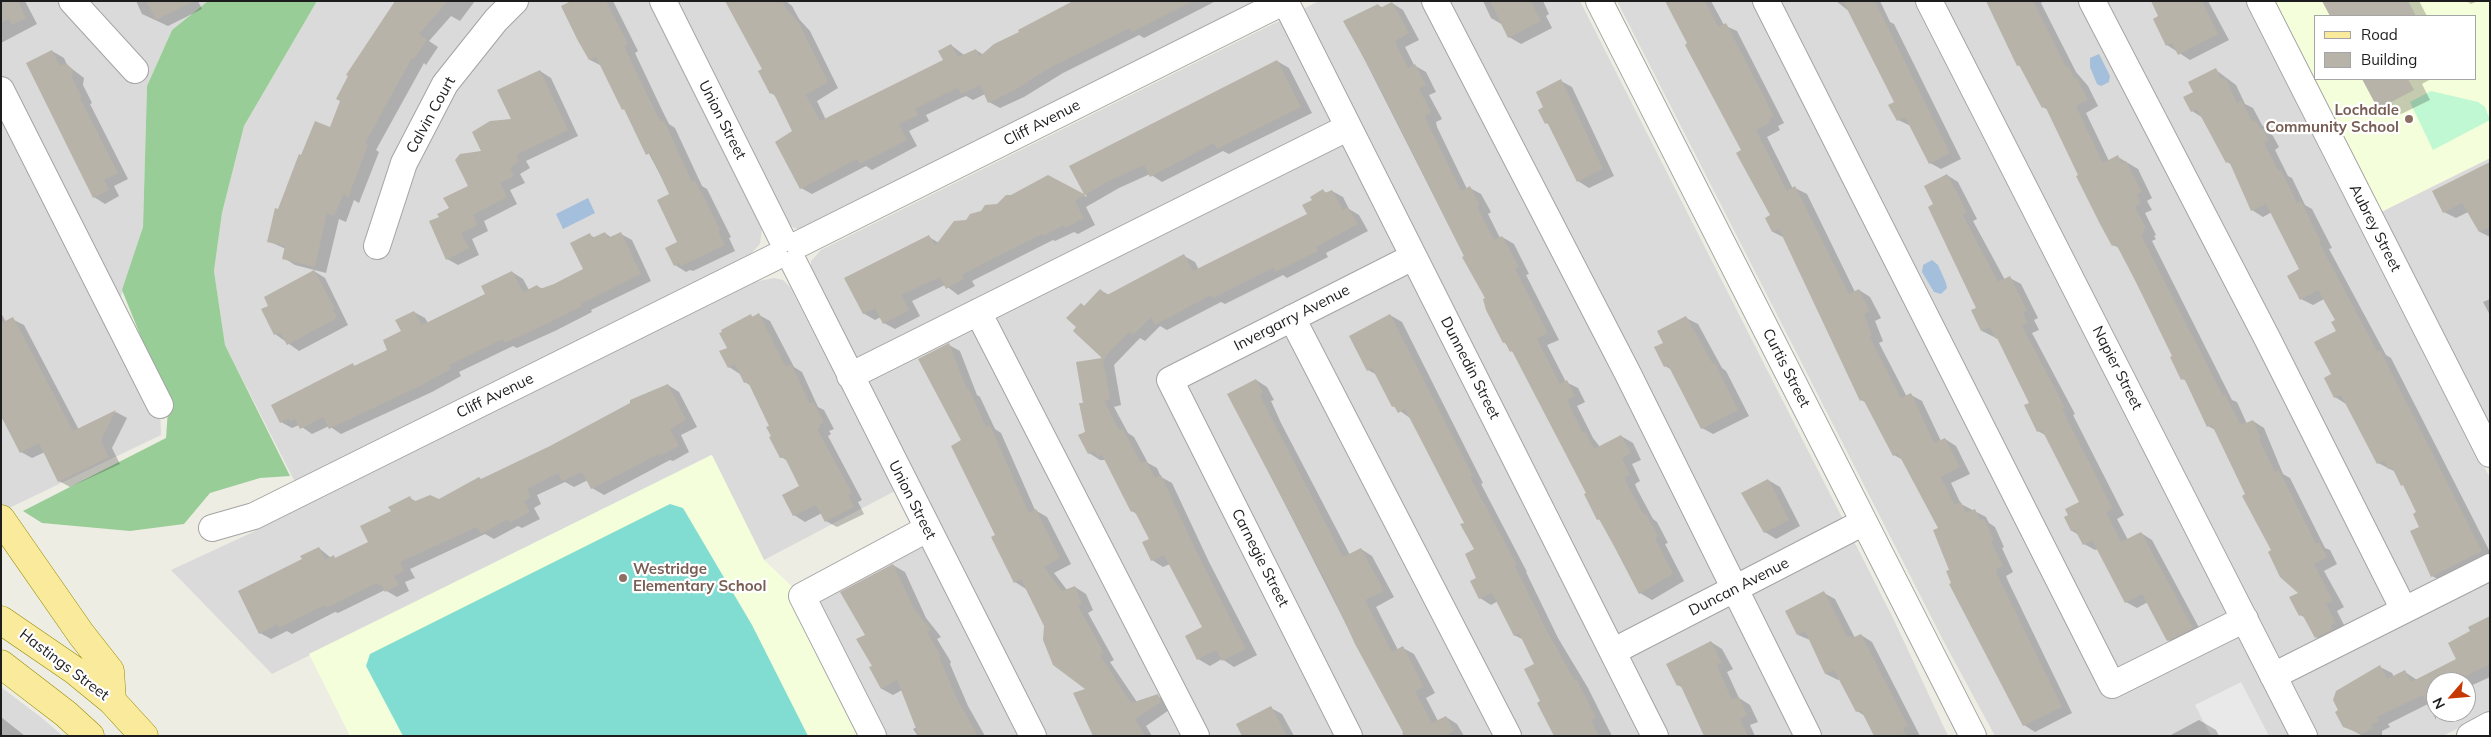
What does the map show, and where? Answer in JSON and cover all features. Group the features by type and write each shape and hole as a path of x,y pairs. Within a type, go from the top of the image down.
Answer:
{"main road":[{"path":"1,519 81,634 110,670 112,702"},
{"name":"Hastings Street","path":"1,620 74,670 112,702 144,736"},
{"path":"1,664 66,714 90,736"}],"street":[{"path":"72,1 135,70"},
{"name":"Calvin Court","path":"378,246 404,163 445,84 496,20 515,1"},
{"name":"Union Street","path":"662,1 1033,736"},
{"name":"Cliff Avenue","path":"212,528 254,516 1285,1"},
{"name":"Dunnedin Street","path":"1285,1 1347,128 1614,651 1655,736"},
{"path":"1435,1 1736,588 1808,736"},
{"name":"Curtis Street","path":"1599,1 1973,736"},
{"path":"1766,1 2112,685 2244,619"},
{"name":"Napier Street","path":"1929,1 2304,736"},
{"path":"2092,1 2272,346 2404,610"},
{"name":"Aubrey Street","path":"2260,1 2490,454"},
{"path":"1,90 160,405"},
{"path":"850,376 1347,128"},
{"name":"Invergarry Avenue","path":"1170,380 1413,256"},
{"path":"978,312 1196,736"},
{"path":"1292,318 1508,736"},
{"name":"Carnegie Street","path":"1170,380 1349,736"},
{"name":"Duncan Avenue","path":"1614,651 1864,522"},
{"path":"873,736 802,596 927,529"},
{"path":"2273,676 2490,567"},
{"path":"2470,736 2490,725"}],"shaded area":[{"path":"1,1 208,1 172,30 147,86 143,227 115,316 160,405 161,435 5,510 1,502"},
{"path":"317,1 648,1 762,229 760,244 745,260 296,484 225,345 214,271 222,213 244,126"},
{"path":"675,1 1263,1 803,230 794,228 788,223"},
{"path":"1319,1 1580,1 1893,618 1948,736 1047,736 811,272 811,261 821,250"},
{"path":"1617,1 2246,1 2490,478 2490,712 2476,719 2476,672 2426,672 2426,722 2470,722 2443,736 1995,736 1944,642"},
{"name":"Lochdale Community School","path":"2270,1 2490,1 2490,158 2377,214"},
{"path":"2099,54 2110,76 2109,82 2101,86 2097,84 2090,67 2090,58"},
{"path":"2431,91 2478,102 2485,107 2490,120 2433,150 2410,102"},
{"path":"2490,158 2490,436 2377,214"},
{"path":"588,198 595,213 563,229 556,214"},
{"path":"1932,260 1938,265 1946,283 1947,288 1941,294 1934,292 1922,272 1923,265"},
{"path":"774,278 783,280 790,287 895,491 764,560 711,455 272,674 171,570 253,532 304,503 744,284"},
{"name":"Westridge Elementary School","path":"712,455 764,560 802,596 873,736 350,736 309,654"},
{"name":"Westridge Elementary School","path":"670,504 683,508 752,625 808,736 403,736 366,666 370,654"},
{"path":"917,535 1019,736 873,736 802,596"},
{"path":"2241,682 2269,736 2211,736 2195,705"},
{"path":"1,687 42,718 63,736 1,736"}],"green space":[{"path":"208,1 317,1 244,126 222,213 214,271 225,345 290,476 260,478 210,493 184,524 130,531 42,523 23,511 166,438 168,410 122,290 143,227 147,86 172,30"}],"building":[{"path":"1,1 18,1 26,18 12,25 9,19 1,23"},
{"path":"146,1 194,1 156,20"},
{"path":"395,1 448,1 419,34 427,40 414,59 412,58 365,143 368,145 348,198 344,193 334,216 327,213 315,267 282,259 285,246 267,242 275,208 278,209 299,154 301,155 315,121 330,127 340,101 336,99 348,76 346,75"},
{"path":"571,1 606,1 628,44 624,46 651,103 661,122 664,120 692,182 695,181 706,201 725,245 681,266 680,263 674,266 665,248 677,242 657,200 669,194 650,153 646,155 596,57 589,60 577,39 561,6"},
{"path":"725,1 782,1 799,23 828,82 806,95 820,121 943,60 938,51 951,44 958,57 976,49 979,57 994,44 1073,1 1193,1 1132,32 1130,28 1051,67 1013,91 988,103 980,85 961,94 958,88 947,93 915,109 918,115 899,124 907,140 860,164 857,159 800,189 775,142 792,131 773,92 770,94 758,71 762,69"},
{"path":"1490,1 1531,1 1541,21 1508,38"},
{"path":"1665,1 1705,1 1718,27 1726,23 1774,116 1768,120 1770,123 1756,130 1787,191 1795,186 1849,294 1859,289 1870,311 1864,314 1872,335 1869,336 1901,398 1911,393 1934,443 1945,438 1960,467 1941,477 1955,505 1961,502 1966,513 1975,509 1980,520 1984,519 1994,540 1991,541 2003,566 1996,569 1997,574 2062,707 2023,726 1949,584 1951,583 1946,571 1949,570 1933,530 1938,528 1898,453 1893,456 1863,399 1860,401 1779,229 1772,232 1765,218 1770,215 1736,153 1741,150 1685,45 1687,43"},
{"path":"1843,1 1875,1 1950,153 1929,164 1905,117 1897,121 1888,105 1894,102"},
{"path":"1986,1 2033,1 2066,67 2068,66 2075,79 2077,78 2088,100 2076,106 2103,163 2118,155 2122,164 2126,161 2142,192 2137,194 2141,203 2135,207 2146,228 2143,229 2145,233 2141,235 2223,396 2225,395 2241,425 2253,420 2261,438 2259,439 2275,472 2279,470 2316,544 2319,542 2327,557 2314,564 2333,601 2326,604 2336,623 2331,625 2333,629 2315,638 2302,614 2299,616 2289,597 2298,593 2280,577 2268,552 2271,550 2242,496 2245,494 2212,425 2207,427 2184,378 2181,380 2170,357 2172,356 2136,282 2116,244 2112,246 2100,224 2045,106 2042,108 2019,65 2017,66"},
{"path":"2151,1 2202,1 2218,34 2178,55 2172,43 2166,46 2153,19 2158,16"},
{"path":"2322,1 2408,1 2415,15 2329,15"},
{"path":"1392,2 1409,33 1395,41 1408,68 1415,64 1426,85 1419,89 1431,112 1425,116 1426,119 1461,191 1470,186 1480,206 1477,207 1494,240 1502,236 1519,267 1515,269 1548,333 1537,339 1560,384 1567,380 1575,396 1567,400 1583,433 1585,432 1594,449 1621,435 1631,453 1622,458 1630,475 1625,477 1626,482 1658,536 1655,538 1673,574 1639,594 1599,519 1597,520 1584,494 1586,493 1512,351 1510,352 1505,342 1503,343 1486,310 1483,299 1485,298 1462,257 1464,256 1375,78 1343,21 1378,4 1380,8"},
{"path":"52,50 60,66 66,63 73,70 72,78 82,97 80,98 118,173 104,180 109,190 93,198 26,63"},
{"path":"1277,60 1301,107 1217,149 1214,143 1150,177 1144,165 1107,182 1075,201 1084,218 1065,228 1064,225 1043,236 1042,234 1000,255 962,275 964,279 946,289 940,277 901,295 909,310 883,324 875,308 863,314 844,278 929,235 935,246 954,221 966,220 970,214 981,211 985,205 997,204 1006,195 1011,195 1048,175 1084,194 1069,166"},
{"path":"2216,68 2221,79 2225,77 2237,103 2241,100 2253,122 2256,121 2260,129 2262,128 2269,141 2264,143 2279,172 2281,170 2297,203 2301,201 2321,241 2319,242 2377,351 2380,350 2482,551 2431,577 2410,531 2419,527 2413,514 2416,512 2403,485 2401,486 2392,467 2388,469 2384,461 2377,464 2341,395 2334,398 2324,378 2331,374 2314,342 2336,331 2331,322 2335,320 2318,290 2300,300 2287,276 2299,269 2266,204 2251,211 2229,161 2226,163 2197,109 2191,112 2183,97 2193,92 2188,82"},
{"path":"540,70 568,130 516,155 519,162 510,168 514,176 500,183 507,197 473,215 478,225 461,233 469,248 446,260 429,221 439,217 437,214 449,208 443,198 468,186 455,160 460,154 481,151 472,132 490,121 511,119 497,90"},
{"path":"1561,79 1603,169 1577,182 1547,122 1545,124 1538,110 1543,107 1536,92"},
{"path":"2363,80 2409,80 2414,90 2378,109"},
{"path":"2490,162 2490,227 2479,232 2462,203 2443,213 2432,191"},
{"path":"1947,174 1967,212 1963,215 1998,282 2010,276 2027,311 2023,313 2028,323 2022,326 2065,408 2062,409 2113,509 2106,512 2121,542 2141,532 2193,628 2167,641 2142,594 2125,603 2092,540 2083,545 2075,530 2071,531 2064,517 2068,515 2065,509 2079,502 2042,430 2037,432 2024,405 2029,403 1997,338 1990,327 1981,331 1971,310 1976,308 1928,207 1933,204 1924,186"},
{"path":"1323,189 1325,193 1332,190 1343,210 1348,207 1358,224 1316,247 1318,251 1275,272 1273,268 1213,298 1211,295 1155,325 1151,317 1133,335 1129,332 1103,359 1110,399 1104,401 1119,430 1123,429 1141,463 1146,461 1155,478 1161,475 1198,555 1246,649 1222,661 1216,650 1197,660 1185,636 1202,627 1164,555 1151,561 1142,542 1149,539 1134,510 1131,512 1102,455 1098,457 1095,451 1088,454 1078,435 1085,432 1079,403 1083,403 1076,362 1102,358 1073,331 1076,327 1066,318 1081,303 1084,306 1100,289 1107,295 1184,254 1193,271 1307,214 1302,205 1312,200 1310,197"},
{"path":"605,232 608,238 621,232 641,274 544,325 505,343 503,339 449,365 451,369 420,386 329,429 323,417 300,429 295,419 290,421 289,418 280,423 271,405 353,363 354,366 387,350 383,340 401,331 395,320 414,311 422,325 485,294 481,286 512,271 523,292 537,285 540,289 554,284 583,269 570,243 590,233 592,238"},
{"path":"314,270 335,309 333,310 337,318 287,345 280,332 274,335 261,309 268,306 264,297"},
{"path":"759,313 786,367 791,364 810,404 813,402 824,422 817,429 852,493 848,495 854,507 825,522 816,505 793,516 782,495 799,486 785,458 780,458 769,437 771,436 766,427 769,426 748,382 744,383 735,364 728,368 719,351 727,348 719,333 722,332 721,330 751,314 752,317"},
{"path":"1390,314 1473,476 1470,477 1517,565 1515,566 1547,631 1575,681 1577,680 1596,718 1591,720 1599,736 1554,736 1537,703 1540,701 1524,669 1534,664 1519,633 1514,636 1492,593 1479,599 1470,581 1476,578 1465,554 1474,549 1460,524 1464,523 1405,409 1398,413 1394,406 1392,407 1372,368 1367,371 1349,336"},
{"path":"1686,316 1713,364 1715,363 1738,410 1701,429 1668,365 1664,367 1654,347 1663,343 1657,331"},
{"path":"13,317 73,431 116,410 101,441 109,457 58,482 39,443 20,453 1,416 1,323"},
{"path":"949,343 967,390 969,389 986,427 990,425 1029,513 1036,509 1060,558 1044,567 1062,591 1075,586 1082,604 1078,606 1104,653 1100,655 1131,703 1158,694 1161,702 1135,719 1145,736 1093,736 1073,693 1085,689 1053,665 1043,640 1044,626 1021,579 1014,583 991,537 995,535 951,446 961,440 918,359"},
{"path":"1256,379 1263,393 1260,395 1343,557 1361,548 1384,591 1365,600 1392,652 1403,646 1424,687 1415,691 1432,723 1446,716 1454,731 1445,736 1405,736 1355,644 1330,589 1227,394"},
{"path":"668,384 686,420 670,429 679,446 660,456 659,454 591,489 582,472 562,481 558,473 527,489 531,497 524,501 530,512 510,523 508,519 481,534 477,527 400,562 404,571 394,576 399,585 385,592 381,584 379,586 377,583 326,608 325,605 279,628 277,624 259,634 238,591 302,559 300,556 319,547 325,560 334,555 335,558 368,542 360,526 391,511 388,507 410,496 413,502 430,495 439,499 479,477 481,479 550,446 630,403 630,400"},
{"path":"1768,479 1789,520 1764,533 1741,493"},
{"path":"893,564 915,610 931,630 927,632 941,656 939,657 957,699 978,736 919,736 897,680 881,689 869,667 872,666 856,639 865,635 840,592"},
{"path":"1824,591 1847,637 1850,636 1852,638 1861,634 1908,726 1903,728 1907,736 1874,736 1861,710 1856,712 1834,670 1825,674 1805,631 1797,635 1785,611"},
{"path":"2490,616 2490,664 2474,672 2431,672 2456,659 2448,643 2470,631 2468,627"},
{"path":"1711,641 1722,663 1717,665 1732,700 1739,697 1747,715 1740,719 1748,736 1704,736 1680,684 1677,686 1666,664"},
{"path":"2380,665 2387,679 2405,670 2411,682 2426,674 2426,701 2423,695 2377,717 2379,721 2371,725 2373,728 2362,734 2343,727 2335,712 2338,710 2333,700 2336,691"},
{"path":"1271,706 1287,736 1242,736 1236,724"}],"place":[{"name":"Lochdale Community School","path":"2409,119"},
{"name":"Westridge Elementary School","path":"623,578"}]}
